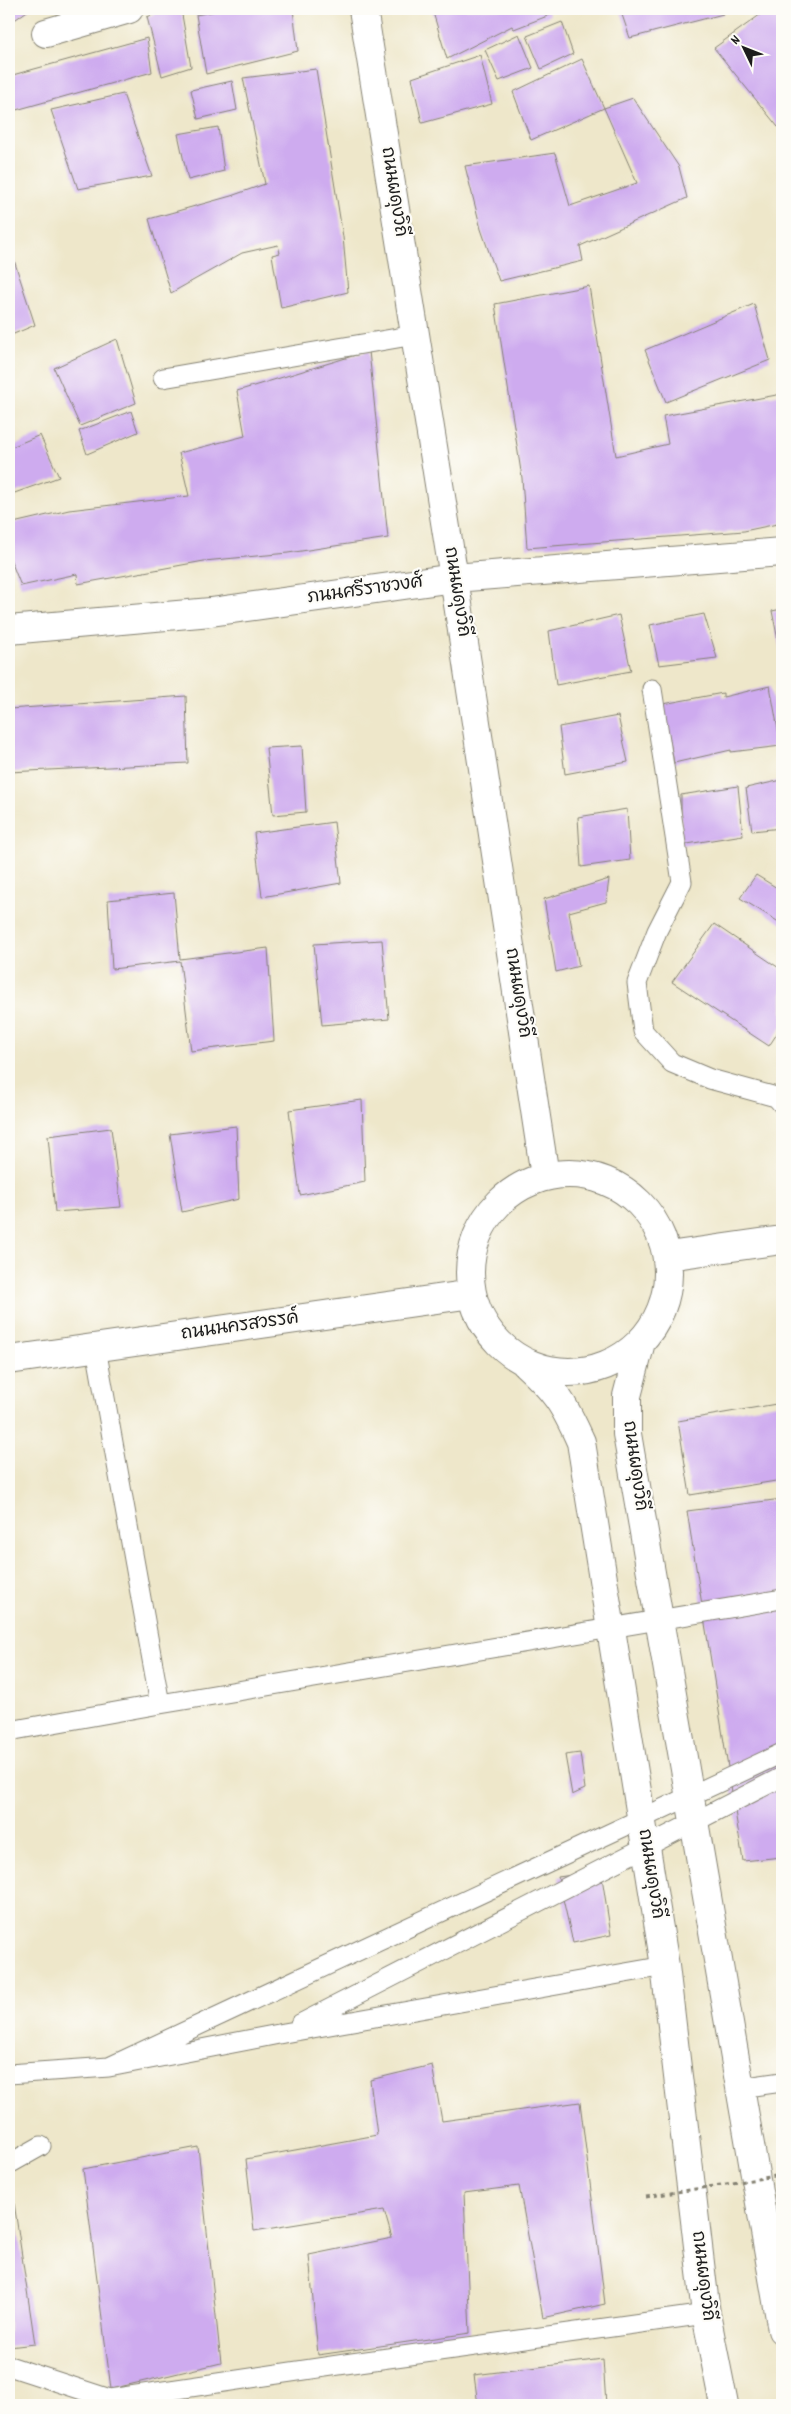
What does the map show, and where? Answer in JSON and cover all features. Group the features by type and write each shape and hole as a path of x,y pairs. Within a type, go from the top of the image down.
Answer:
{"main road":[{"path":"46,33 129,9"},
{"name":"ถนนผดุงวิถี","path":"364,9 454,578 545,1176"},
{"name":"ภนนศรีราชวงศ์","path":"9,630 212,612 454,578 782,552"},
{"path":"578,1173 610,1181 637,1199 657,1224 668,1256 668,1287 664,1302 659,1316 641,1342 616,1361 586,1371 555,1372 525,1363 500,1346 482,1322 472,1294 470,1268 474,1243 485,1220 508,1196 521,1186 545,1176 578,1173"},
{"path":"668,1256 782,1240"},
{"name":"ถนนนครสวรรค์","path":"9,1360 472,1294"},
{"name":"ถนนผดุงวิถี","path":"641,1342 627,1396 627,1434 782,2330"},
{"name":"ถนนผดุงวิถี","path":"525,1363 551,1386 566,1409 581,1442 665,1966 706,2314 724,2405"}],"lane":[{"path":"163,378 415,335"},
{"path":"652,689 682,882 657,931 637,983 643,1031 672,1064 710,1079 776,1097 782,1104"},
{"path":"96,1348 160,1704"},
{"path":"9,1731 782,1599"},
{"path":"109,2067 782,1753"},
{"path":"284,2033 782,1777"},
{"path":"9,2074 109,2067 284,2033 665,1966"},
{"path":"740,2088 782,2082"},
{"path":"9,2164 41,2146"},
{"path":"9,2366 110,2402 352,2363 706,2314"}],"path":[{"path":"646,2197 782,2175"}],"building":[{"path":"9,9 30,9 9,24"},
{"path":"167,9 181,9 191,67 162,76 147,17"},
{"path":"226,9 293,9 298,51 206,74 196,15"},
{"path":"432,9 548,9 550,15 514,29 512,26 447,59"},
{"path":"620,9 722,9 723,14 630,38"},
{"path":"768,9 777,9 782,15 782,125 778,127 714,48"},
{"path":"562,22 573,54 541,69 527,36"},
{"path":"519,34 533,68 499,81 485,50"},
{"path":"147,38 152,72 9,112 9,76"},
{"path":"480,55 492,104 422,123 412,78"},
{"path":"582,59 604,108 531,140 513,92"},
{"path":"316,69 343,237 348,292 281,308 272,255 280,253 278,245 242,253 171,293 149,219 231,196 265,184 243,78"},
{"path":"232,81 237,110 198,119 191,90"},
{"path":"123,94 152,176 78,189 51,110"},
{"path":"633,98 679,167 687,198 580,246 583,261 499,281 481,229 465,166 555,153 570,206 637,183 604,108"},
{"path":"218,127 224,171 188,180 178,134"},
{"path":"13,257 35,325 9,336 9,260"},
{"path":"589,286 616,456 668,444 663,416 782,394 782,523 744,531 527,548 522,478 495,304"},
{"path":"754,304 770,360 666,402 645,350"},
{"path":"117,339 136,403 80,426 54,368"},
{"path":"369,351 388,538 288,553 204,561 78,584 77,574 21,586 9,556 9,524 69,510 189,496 179,453 245,436 237,391"},
{"path":"131,411 138,432 87,454 79,431"},
{"path":"40,435 59,477 9,495 9,448"},
{"path":"782,609 782,655 781,655 772,611"},
{"path":"704,614 717,658 659,665 650,625"},
{"path":"619,615 631,671 556,685 549,631"},
{"path":"770,686 781,746 731,752 731,750 674,763 663,704 723,693 723,697"},
{"path":"186,696 188,763 9,772 9,709"},
{"path":"618,716 628,762 565,774 559,727"},
{"path":"302,746 306,812 273,815 266,748"},
{"path":"782,780 782,828 752,831 746,788"},
{"path":"738,786 743,835 681,845 681,795"},
{"path":"627,809 630,860 581,867 578,817"},
{"path":"334,822 341,883 262,897 254,833"},
{"path":"756,875 782,891 782,924 740,898"},
{"path":"609,879 606,902 569,912 579,966 556,972 544,899"},
{"path":"174,893 180,959 268,948 274,1041 191,1051 180,961 112,969 108,900"},
{"path":"714,924 782,970 782,1026 769,1046 672,982"},
{"path":"382,940 389,1019 322,1025 314,944"},
{"path":"362,1100 365,1182 300,1195 289,1110"},
{"path":"236,1126 239,1199 182,1212 170,1134"},
{"path":"111,1128 121,1207 55,1212 48,1136"},
{"path":"782,1403 782,1480 690,1495 678,1421"},
{"path":"782,1499 782,1857 743,1861 687,1511"},
{"path":"580,1753 585,1789 572,1795 565,1755"},
{"path":"601,1871 611,1935 573,1943 558,1877"},
{"path":"432,2065 442,2121 580,2102 605,2304 543,2318 519,2186 464,2193 470,2333 318,2355 309,2255 392,2238 384,2210 254,2231 246,2159 377,2135 370,2080"},
{"path":"198,2147 221,2363 111,2389 83,2169"},
{"path":"9,2169 35,2344 9,2347"},
{"path":"603,2359 606,2405 478,2405 474,2375"}]}
